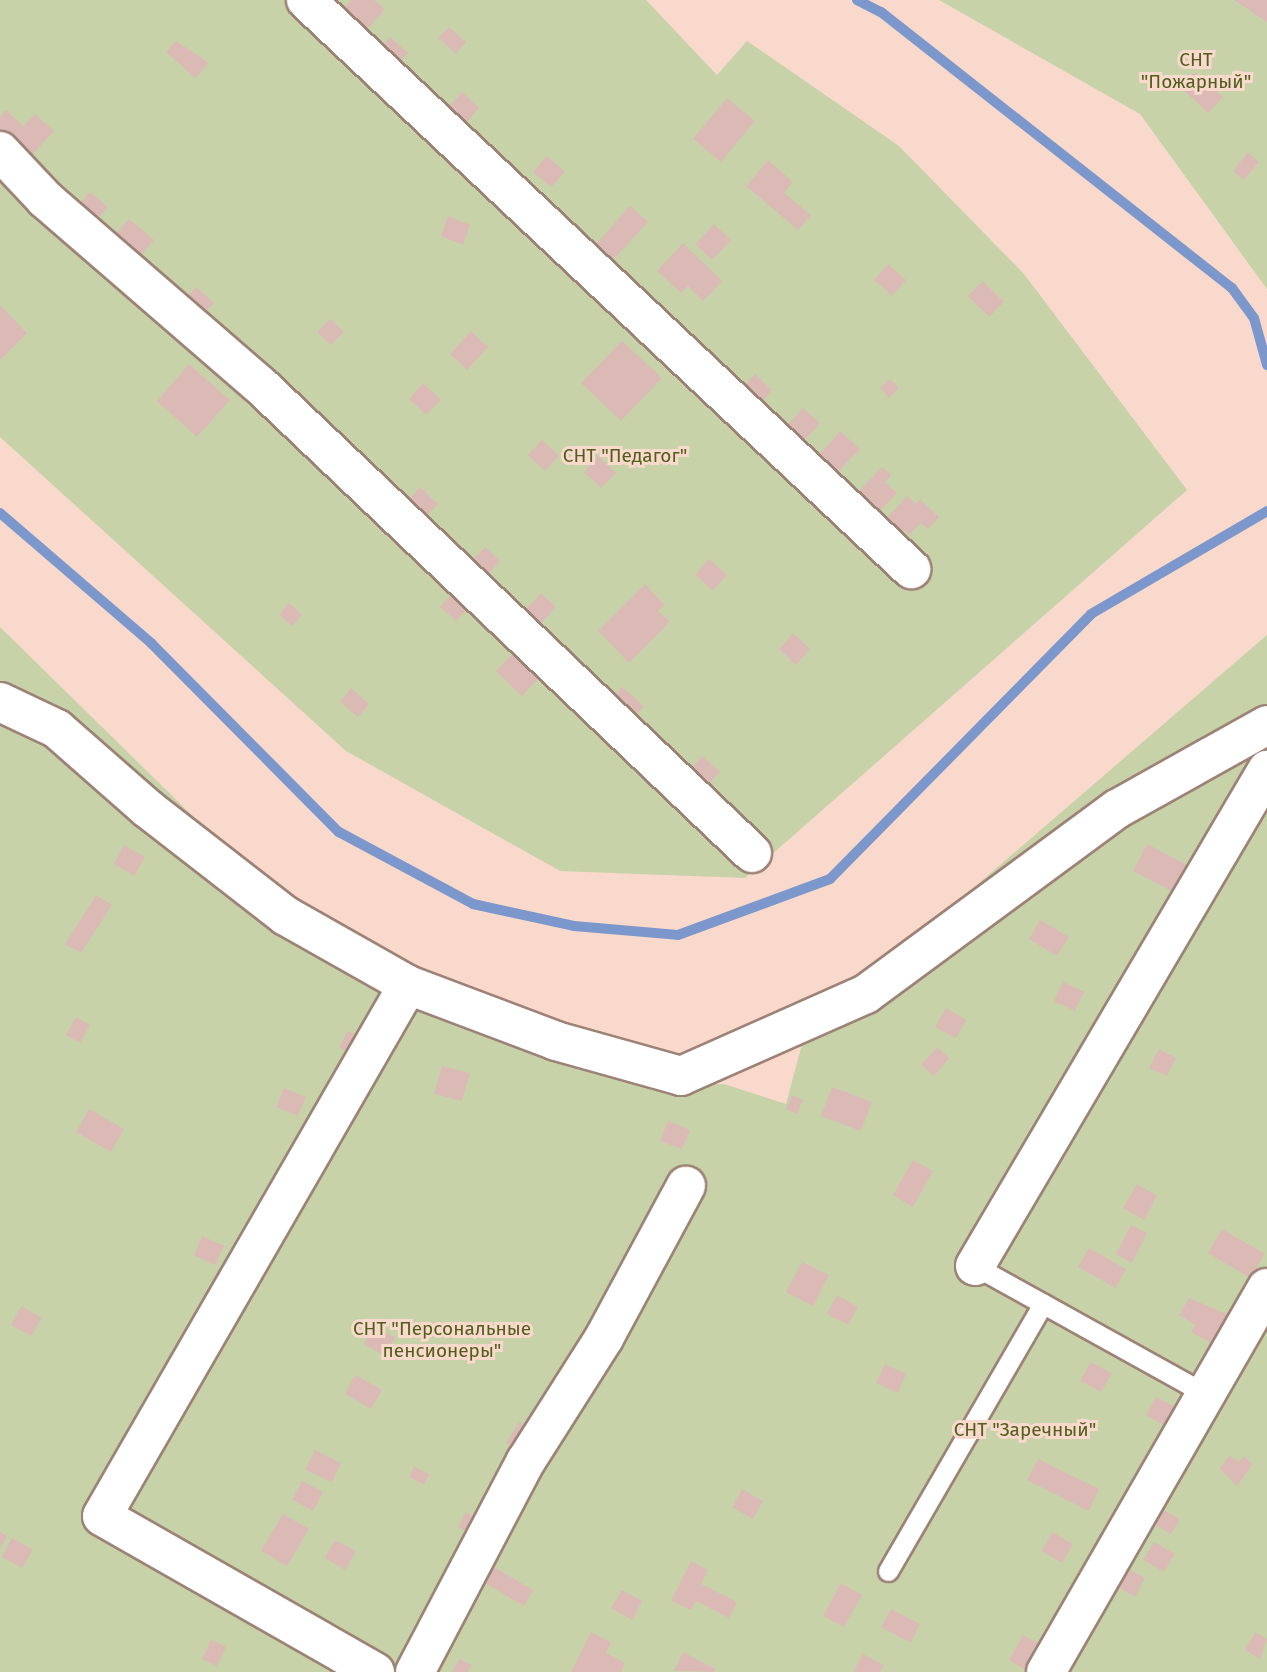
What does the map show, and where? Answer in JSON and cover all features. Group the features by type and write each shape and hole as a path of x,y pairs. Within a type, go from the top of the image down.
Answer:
{"street":[{"path":"306,0 911,569"},
{"path":"0,151 45,200 260,385 752,853"},
{"path":"0,702 57,729 148,809 286,916 408,985 556,1041 681,1076 866,993 1116,809 1267,725"},
{"path":"975,1266 1267,770"},
{"path":"374,1672 102,1516 408,985"},
{"path":"415,1672 526,1461 604,1338 686,1186"},
{"path":"1046,1672 1267,1288"}],"lane":[{"path":"975,1266 1206,1394"},
{"path":"888,1571 1044,1304"}],"green space":[{"name":"СНТ \"Педагог\"","path":"0,0 646,0 717,75 747,41 899,146 1024,274 1187,490 745,878 560,871 346,751 0,437"},
{"name":"СНТ \"Пожарный\"","path":"939,0 1267,0 1267,289 1140,114"},
{"path":"0,627 257,879 249,893 664,1086 724,1084 786,1104 805,1033 1267,635 1267,1672 397,1672 390,1667 361,1672 0,1672"}],"building":[{"path":"351,0 374,0 385,9 364,33 340,13"},
{"path":"1234,0 1267,0 1267,22"},
{"path":"449,27 466,42 456,54 438,38"},
{"path":"390,37 408,53 397,64 380,48"},
{"path":"176,41 209,63 195,78 166,52"},
{"path":"1194,72 1223,97 1208,113 1181,88"},
{"path":"462,92 479,108 465,124 448,107"},
{"path":"727,98 755,121 721,162 693,139"},
{"path":"6,110 23,126 35,114 54,131 22,166 0,145 0,117"},
{"path":"1248,152 1259,162 1244,180 1233,171"},
{"path":"547,156 565,172 551,187 533,172"},
{"path":"768,160 793,182 784,193 811,215 798,230 746,186"},
{"path":"90,192 108,207 94,223 76,207"},
{"path":"630,206 648,222 613,260 595,245"},
{"path":"448,216 470,225 463,245 441,236"},
{"path":"129,219 154,240 136,261 111,239"},
{"path":"714,224 731,240 712,260 695,244"},
{"path":"683,243 722,281 703,301 688,286 681,293 657,271"},
{"path":"888,264 906,280 892,296 874,280"},
{"path":"983,281 1004,302 989,317 968,296"},
{"path":"196,287 214,303 200,318 182,303"},
{"path":"0,305 27,333 0,360"},
{"path":"330,319 344,332 331,345 317,332"},
{"path":"471,331 488,347 467,370 450,354"},
{"path":"622,341 662,378 621,421 581,383"},
{"path":"189,364 230,400 197,437 157,401"},
{"path":"755,374 772,390 760,404 742,388"},
{"path":"890,379 899,388 889,398 880,388"},
{"path":"423,383 441,400 426,415 409,399"},
{"path":"803,408 820,423 803,442 786,427"},
{"path":"840,431 860,449 838,472 819,455"},
{"path":"542,440 559,456 545,471 528,455"},
{"path":"598,456 616,473 601,488 584,472"},
{"path":"882,467 891,475 885,482 897,493 879,512 858,492"},
{"path":"420,487 438,504 419,524 402,507"},
{"path":"907,496 916,504 920,499 939,517 928,529 921,523 909,535 904,530 901,533 886,519"},
{"path":"485,547 500,561 481,582 465,567"},
{"path":"709,559 727,575 713,591 695,575"},
{"path":"645,584 665,605 658,611 670,622 629,663 598,631"},
{"path":"458,587 474,601 456,621 440,607"},
{"path":"541,593 556,607 534,631 519,617"},
{"path":"289,603 302,615 292,626 279,615"},
{"path":"793,633 810,649 796,665 779,649"},
{"path":"518,648 544,673 522,696 496,671"},
{"path":"622,687 644,706 632,719 611,699"},
{"path":"351,688 369,704 358,717 340,702"},
{"path":"702,756 720,772 705,788 688,772"},
{"path":"1147,844 1201,872 1187,899 1133,871"},
{"path":"124,845 145,857 134,876 114,864"},
{"path":"96,895 112,905 81,953 65,944"},
{"path":"1040,920 1069,937 1057,956 1029,939"},
{"path":"1063,982 1084,992 1075,1011 1054,1001"},
{"path":"946,1008 966,1020 956,1038 935,1027"},
{"path":"76,1017 90,1025 80,1043 66,1035"},
{"path":"348,1031 369,1043 359,1060 339,1047"},
{"path":"937,1047 949,1058 934,1076 921,1065"},
{"path":"1159,1049 1176,1058 1167,1076 1149,1068"},
{"path":"442,1066 470,1073 462,1101 434,1094"},
{"path":"832,1087 872,1102 861,1131 821,1116"},
{"path":"284,1088 306,1097 298,1116 276,1107"},
{"path":"792,1095 803,1100 797,1114 786,1109"},
{"path":"89,1109 124,1129 111,1152 76,1132"},
{"path":"668,1121 690,1130 682,1149 660,1141"},
{"path":"913,1160 933,1171 913,1207 893,1195"},
{"path":"1137,1184 1157,1196 1144,1220 1123,1208"},
{"path":"1131,1225 1147,1233 1132,1263 1116,1254"},
{"path":"1222,1229 1265,1254 1250,1278 1208,1253"},
{"path":"202,1236 224,1246 215,1265 194,1255"},
{"path":"1089,1248 1126,1269 1116,1288 1078,1267"},
{"path":"802,1262 829,1275 813,1306 786,1292"},
{"path":"837,1295 858,1307 848,1325 827,1314"},
{"path":"1189,1298 1229,1315 1213,1344 1191,1332 1195,1325 1179,1315"},
{"path":"21,1306 42,1318 31,1336 11,1325"},
{"path":"375,1326 395,1338 385,1356 364,1344"},
{"path":"1091,1362 1112,1374 1101,1392 1080,1381"},
{"path":"885,1364 906,1374 898,1393 876,1383"},
{"path":"355,1375 382,1390 371,1409 345,1394"},
{"path":"1156,1397 1177,1408 1167,1427 1146,1415"},
{"path":"519,1422 537,1434 523,1455 506,1443"},
{"path":"315,1450 341,1463 332,1482 305,1470"},
{"path":"1229,1456 1239,1462 1243,1456 1253,1464 1237,1486 1220,1469"},
{"path":"1038,1459 1099,1489 1089,1511 1027,1480"},
{"path":"414,1466 429,1474 424,1485 409,1477"},
{"path":"302,1481 323,1492 313,1511 292,1499"},
{"path":"742,1489 763,1501 753,1519 732,1507"},
{"path":"1152,1504 1180,1519 1171,1534 1144,1519"},
{"path":"466,1512 486,1523 478,1538 458,1527"},
{"path":"283,1514 309,1529 287,1566 261,1551"},
{"path":"0,1532 7,1536 0,1549"},
{"path":"1052,1532 1073,1544 1062,1563 1042,1551"},
{"path":"12,1538 33,1550 22,1568 2,1557"},
{"path":"335,1540 356,1551 345,1570 325,1558"},
{"path":"1154,1542 1175,1554 1164,1572 1143,1560"},
{"path":"691,1561 708,1570 701,1584 737,1602 729,1618 696,1601 691,1610 671,1601"},
{"path":"492,1566 533,1590 524,1606 483,1582"},
{"path":"1125,1567 1145,1578 1135,1597 1114,1585"},
{"path":"841,1583 862,1595 844,1627 823,1616"},
{"path":"622,1590 642,1601 632,1620 611,1608"},
{"path":"891,1609 920,1624 911,1643 881,1627"},
{"path":"591,1632 611,1642 606,1653 625,1663 621,1672 571,1672"},
{"path":"1255,1632 1267,1639 1260,1659 1245,1650"},
{"path":"1023,1635 1042,1646 1027,1671 1009,1660"},
{"path":"211,1640 226,1647 217,1666 202,1659"},
{"path":"683,1652 716,1669 714,1672 674,1671"},
{"path":"863,1654 884,1665 880,1672 853,1672"},
{"path":"459,1659 472,1665 468,1672 452,1672"}],"waterway":[{"path":"857,0 881,12 1232,288 1254,318 1267,365"},
{"path":"0,513 151,643 339,832 473,904 574,926 678,935 830,879 1091,614 1267,511"}],"park label":[{"name":"СНТ \"Персональные пенсионеры\"","path":"442,1340"},
{"name":"СНТ \"Заречный\"","path":"1025,1430"}]}
